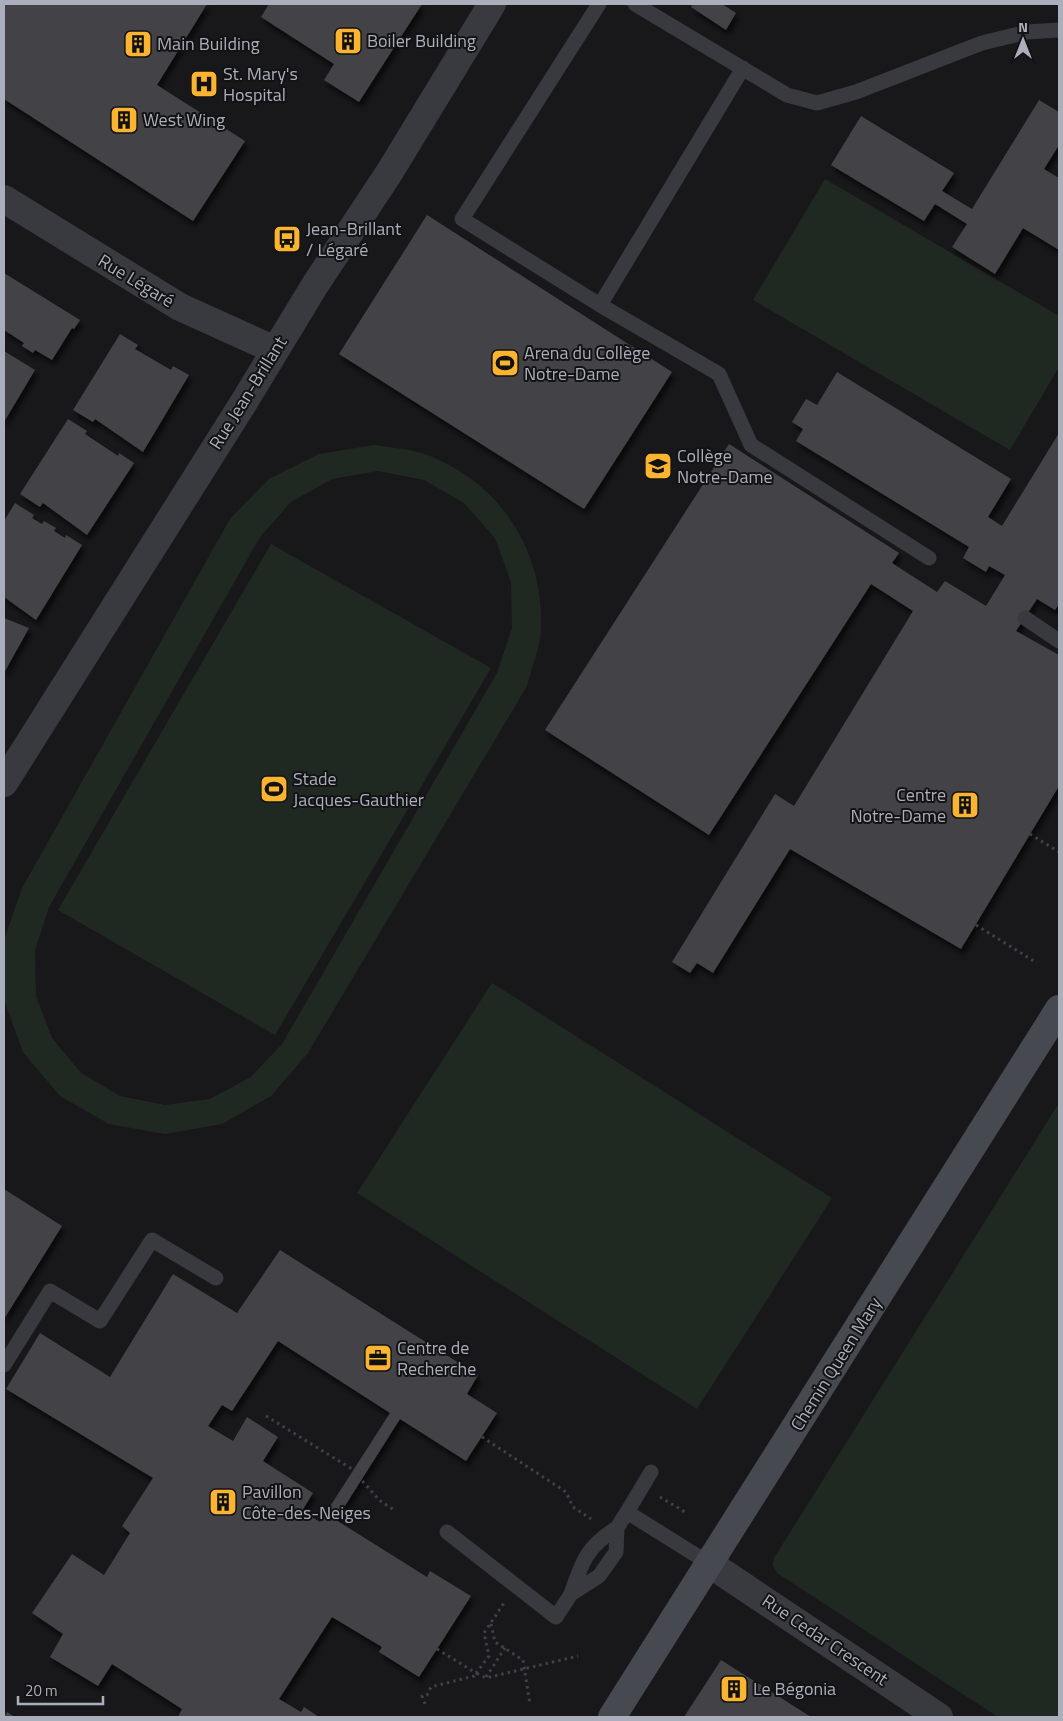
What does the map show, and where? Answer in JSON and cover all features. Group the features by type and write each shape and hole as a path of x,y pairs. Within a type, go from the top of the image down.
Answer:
{"street":[{"name":"Rue Jean-Brillant","path":"4,783 315,285 394,165 492,4"},
{"name":"Rue Légaré","path":"4,199 180,307 275,350"},
{"name":"Chemin Queen Mary","path":"612,1717 1059,1009"},
{"name":"Rue Cedar Crescent","path":"710,1564 939,1717"}],"lane":[{"path":"599,4 462,219 600,305 719,374 751,445 929,558"},
{"path":"635,4 793,97 810,103 821,103 856,92 1007,35 1059,30"},
{"path":"600,305 743,68"},
{"path":"1025,618 1059,641"},
{"path":"4,1365 50,1291 100,1321 152,1240 216,1278"},
{"path":"447,1532 556,1617 571,1594 581,1565 598,1539 617,1528 651,1472"},
{"path":"627,1512 710,1564"},
{"path":"571,1594 599,1576 616,1552 617,1528"}],"path":[{"path":"1030,834 1058,851 1059,846"},
{"path":"976,924 1037,964"},
{"path":"266,1416 352,1469 379,1500 394,1510"},
{"path":"482,1437 566,1492 573,1508 589,1518 617,1528"},
{"path":"643,1486 685,1512"},
{"path":"425,1704 422,1696 427,1695 431,1687 474,1676 489,1656 484,1633 504,1602"},
{"path":"491,1622 495,1642 523,1660 530,1704"},
{"path":"486,1678 505,1648"},
{"path":"437,1649 486,1678 578,1656"}],"shaded area":[{"path":"825,179 1059,316 1059,367 1010,450 753,300"},
{"path":"374,445 417,452 430,456 456,469 479,485 498,504 514,525 526,549 535,574 540,601 540,637 527,686 308,1053 271,1096 222,1124 165,1134 109,1124 60,1096 23,1052 4,1000 4,940 22,888 230,519 269,479 319,454","holes":["378,471 424,480 464,503 495,538 511,582 512,628 497,673 282,1044 251,1077 210,1099 165,1105 120,1096 81,1073 52,1038 36,996 35,950 49,907 260,537 291,502 332,479"]},
{"name":"Stade Jacques-Gauthier","path":"271,544 491,668 275,1035 58,910"},
{"path":"492,983 832,1198 697,1409 357,1193"},
{"path":"1059,1103 1059,1717 998,1717 777,1573 773,1565 774,1558"}],"building":[{"name":"West Wing","path":"4,4 207,4 157,85 245,141 193,221 4,99"},
{"name":"Boiler Building","path":"269,4 422,4 359,102 324,80 334,64 261,17"},
{"path":"693,4 722,4 736,13 726,30 691,7"},
{"path":"1039,100 1059,112 1059,145 1044,169 1059,178 1059,250 1023,228 995,274 952,247 967,224 935,204 924,221 831,165 861,116 954,173 942,191 972,209"},
{"name":"Arena du Collège Notre-Dame","path":"427,215 672,372 584,509 339,354"},
{"path":"4,273 80,320 74,329 72,328 52,360 35,350 33,353 22,346 24,343 4,330"},
{"path":"120,334 138,345 135,349 171,370 173,366 189,375 143,452 95,419 93,422 73,410"},
{"path":"4,351 35,370 4,422"},
{"path":"837,372 1011,479 988,517 1002,526 1059,433 1059,604 1055,610 1037,599 1016,631 1059,655 1059,786 961,949 790,849 713,973 697,963 690,973 672,962 775,794 794,806 913,611 871,584 709,835 545,730 729,444 899,553 892,563 937,592 945,581 986,606 1005,575 989,566 986,572 963,558 969,547 796,441 803,429 792,422 806,399 817,405"},
{"path":"68,419 87,431 85,434 118,456 119,453 134,463 87,535 43,503 40,507 20,494"},
{"path":"15,503 34,515 32,518 42,524 44,521 56,528 54,531 65,538 66,535 82,545 36,620 4,597 4,521"},
{"path":"4,618 29,628 4,673"},
{"path":"4,1189 62,1226 4,1319"},
{"name":"Pavillon Côte-des-Neiges","path":"280,1250 478,1375 467,1394 497,1413 466,1461 400,1419 336,1520 427,1577 430,1571 471,1596 419,1677 379,1652 382,1647 332,1617 279,1699 301,1712 304,1707 319,1717 178,1717 182,1709 112,1664 98,1686 50,1657 63,1634 32,1613 72,1554 104,1575 130,1533 122,1526 153,1478 6,1389 40,1333 110,1377 173,1274 237,1313","holes":["278,1341 390,1413 320,1522 302,1511 313,1493 263,1461 278,1437 247,1417 233,1441 208,1426 222,1405 232,1411"]},
{"name":"Le Bégonia","path":"721,1660 811,1717 684,1717"},
{"path":"7,1712 15,1717 4,1717"}],"place":[{"name":"Boiler Building","path":"348,41"},
{"name":"Main Building","path":"138,44"},
{"name":"St. Mary's Hospital","path":"204,84"},
{"name":"West Wing","path":"124,120"},
{"name":"Jean-Brillant / Légaré","path":"287,239"},
{"name":"Arena du Collège Notre-Dame","path":"505,363"},
{"name":"Collège Notre-Dame","path":"658,466"},
{"name":"Stade Jacques-Gauthier","path":"274,789"},
{"name":"Centre Notre-Dame","path":"965,805"},
{"name":"Centre de Recherche","path":"378,1358"},
{"name":"Pavillon Côte-des-Neiges","path":"223,1502"},
{"name":"Le Bégonia","path":"734,1689"}]}
